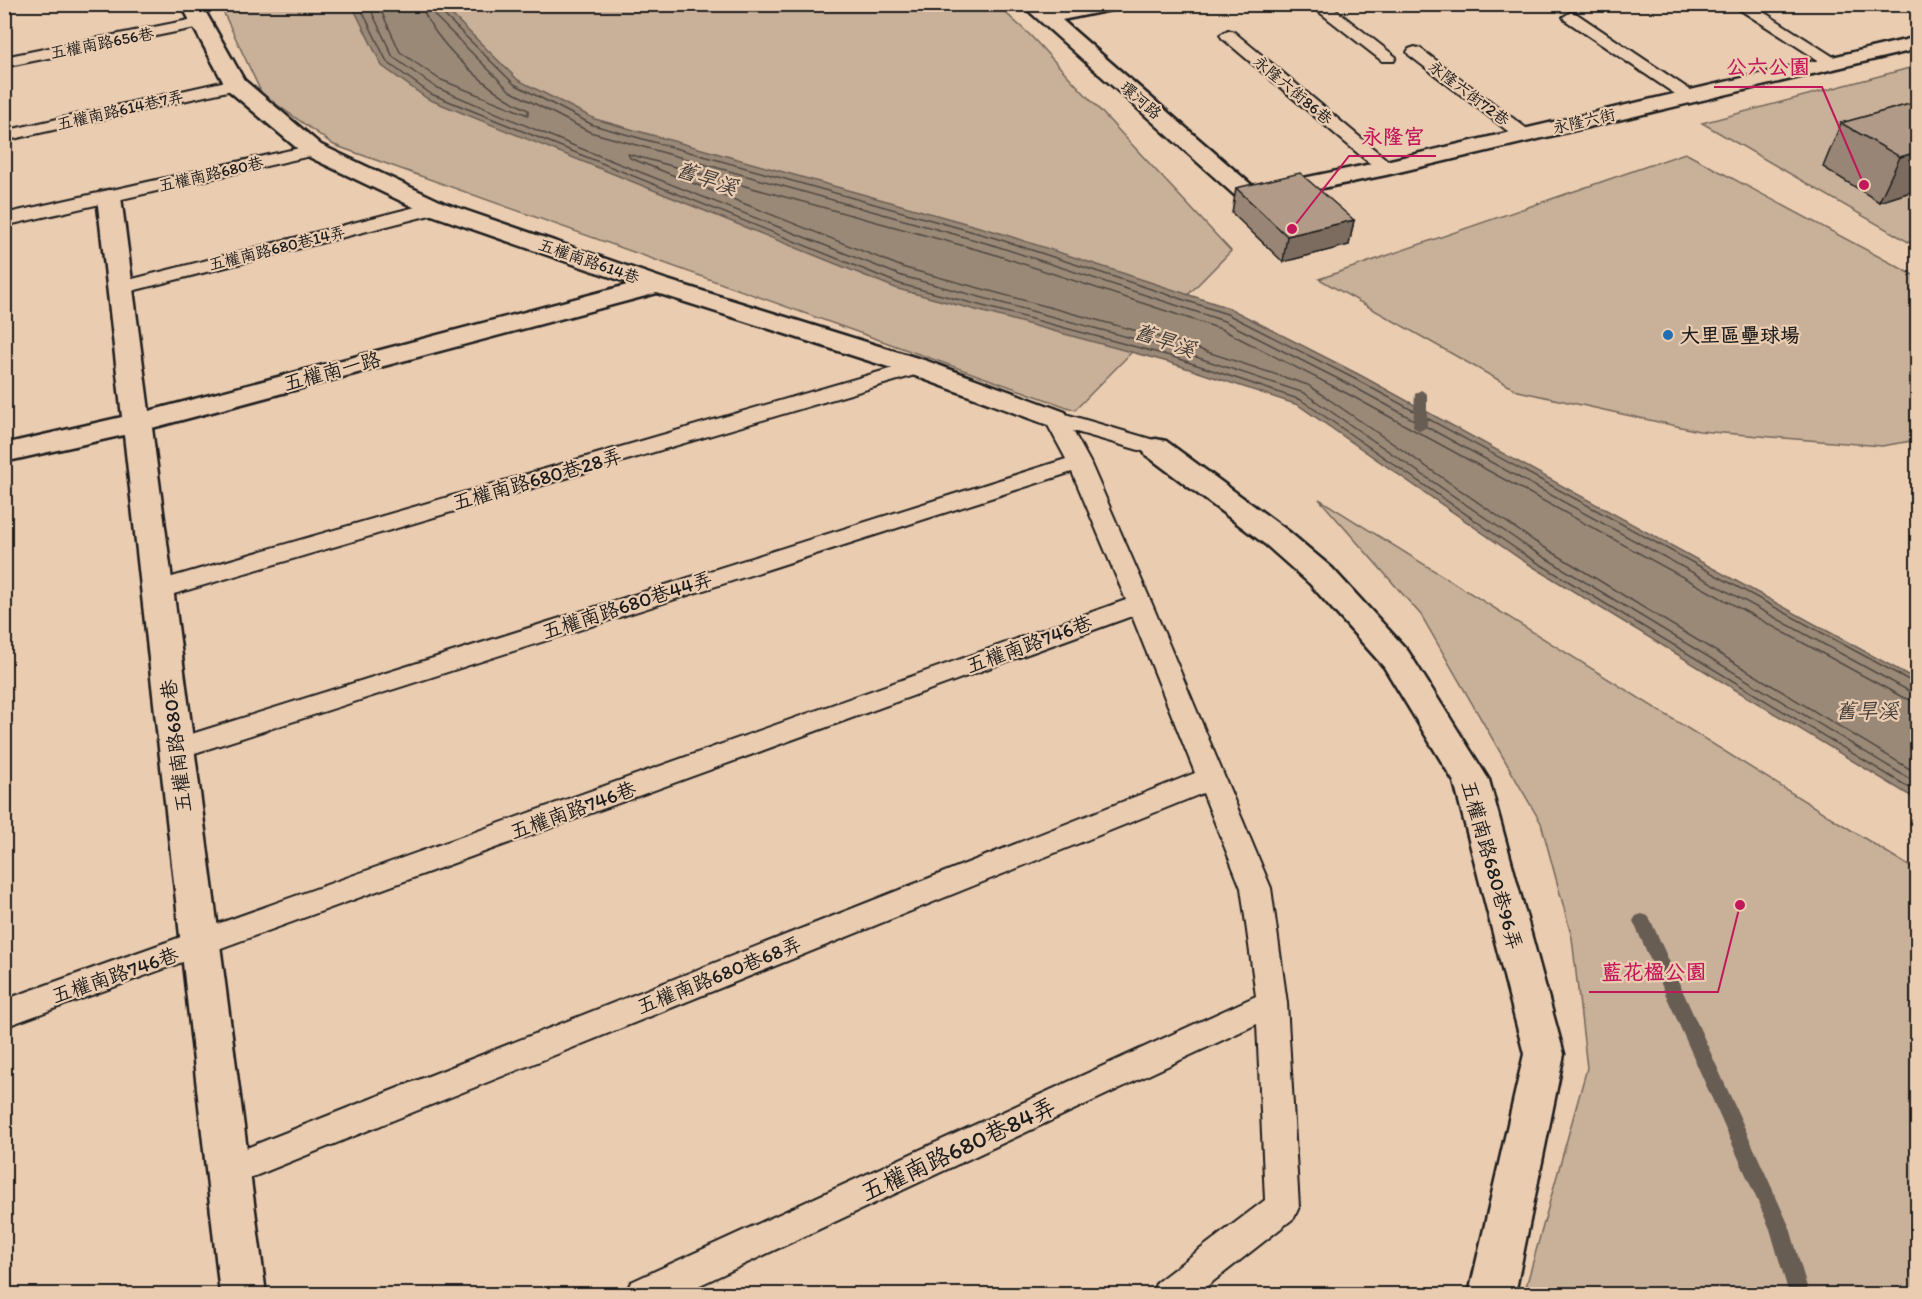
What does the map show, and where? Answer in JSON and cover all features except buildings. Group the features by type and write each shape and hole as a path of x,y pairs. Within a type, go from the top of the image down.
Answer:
{"street":[{"path":"1039,11 1114,4"},
{"name":"環河路","path":"1039,11 1250,196"},
{"name":"五權南路614巷","path":"195,14 235,84 313,150 435,208 658,285 917,367 1055,418"},
{"name":"永隆六街","path":"1250,196 1386,168 1917,43"},
{"name":"五權南路680巷","path":"109,197 243,1294"},
{"name":"五權南一路","path":"4,453 136,423 658,285"},
{"name":"五權南路680巷96弄","path":"1156,448 1276,538 1321,576 1396,659 1471,780 1544,1054 1492,1294"}],"lane":[{"path":"1317,4 1388,57"},
{"path":"1739,4 1835,63"},
{"name":"五權南路656巷","path":"4,62 195,14"},
{"path":"1571,17 1690,96"},
{"name":"永隆六街86巷","path":"1228,35 1386,168"},
{"name":"永隆六街72巷","path":"1415,52 1524,135"},
{"name":"五權南路614巷7弄","path":"4,136 235,84"},
{"name":"五權南路680巷","path":"4,220 313,150"},
{"name":"五權南路680巷14弄","path":"120,288 435,208"},
{"name":"五權南路680巷28弄","path":"157,590 917,367"},
{"path":"1055,418 1156,448"},
{"path":"1055,418 1079,462 1140,604 1256,888 1272,1003 1282,1207 1169,1294"},
{"name":"五權南路680巷44弄","path":"176,749 1079,462"},
{"name":"五權南路746巷","path":"4,1014 1140,604"},
{"name":"五權南路680巷68弄","path":"228,1171 1211,778"},
{"name":"五權南路680巷84弄","path":"644,1294 1272,1003"}],"shaded area":[{"path":"220,5 997,5 1030,35 1231,251 1075,410 334,145 262,94"},
{"path":"1917,66 1917,247 1702,123"},
{"name":"大里區壘球場","path":"1685,153 1917,277 1917,440 1882,446 1699,431 1518,391 1319,279"},
{"path":"1319,499 1917,871 1917,1294 1524,1294 1587,1068 1572,938 1541,823 1421,615"}],"water":[{"name":"舊旱溪","path":"352,5 442,5 518,80 595,119 997,232 1229,308 1358,374 1917,680 1917,800 1522,560 1298,405 1168,362 898,289 428,99 382,66"}],"waterway":[{"path":"1420,427 1421,394"},
{"path":"1642,921 1780,1228 1799,1294"}],"place":[{"name":"公六公園","path":"1864,185"},
{"name":"永隆宮","path":"1292,229"},
{"name":"大里區壘球場","path":"1668,335"},
{"name":"藍花楹公園","path":"1740,905"}]}
